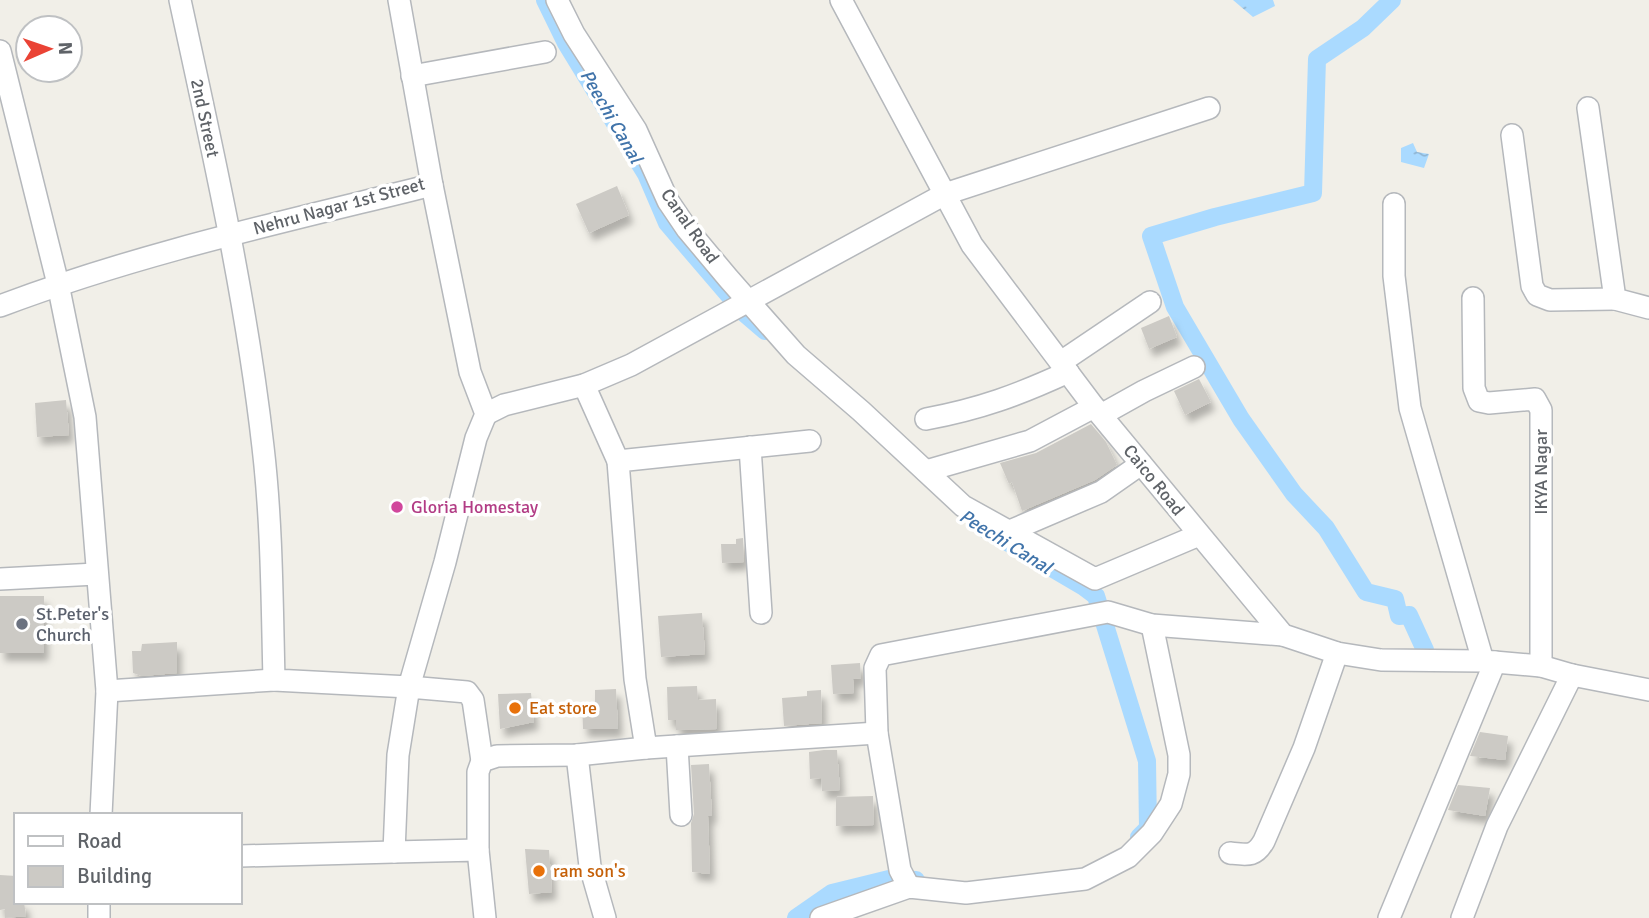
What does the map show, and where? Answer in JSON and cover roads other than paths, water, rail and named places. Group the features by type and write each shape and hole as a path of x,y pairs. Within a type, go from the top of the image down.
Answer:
{"street":[{"name":"2nd Street","path":"180,0 231,235 263,447 271,548 274,680"},
{"name":"Nehru Nagar 1st Street","path":"0,306 58,284 231,235 432,185 399,0"},
{"name":"Canal Road","path":"557,0 574,34 636,130 668,201 739,305 861,411 964,506 1095,579"},
{"name":"Caico Road","path":"841,0 972,245 1098,411 1283,635"},
{"path":"0,51 58,284 85,417 107,691 101,813"},
{"path":"412,76 545,51"},
{"path":"394,852 398,755 409,687 445,562 476,438 486,414 504,405 584,385 631,365 944,194 1209,108"},
{"path":"1588,108 1615,299"},
{"path":"1512,135 1532,286 1537,295 1550,300 1615,299 1649,308"},
{"path":"432,185 470,372 486,414"},
{"path":"1389,918 1489,662 1409,408 1394,276 1394,204"},
{"name":"IKYA Nagar","path":"1473,298 1476,397 1479,401 1489,403 1535,400 1541,410 1541,666"},
{"path":"926,419 971,411 1022,393 1064,367 1150,302"},
{"path":"926,471 1030,440 1194,367"},
{"path":"584,385 618,460 635,679 646,748"},
{"path":"618,460 810,441"},
{"path":"750,447 761,613"},
{"path":"1010,531 1101,492 1141,464"},
{"path":"1104,613 1106,593 1095,579 1199,536"},
{"path":"0,579 96,574"},
{"path":"904,879 877,733 874,668 881,655 1104,613 1152,625 1283,635 1337,653 1381,660 1541,666 1649,690"},
{"path":"821,918 904,879 966,893 1085,879 1128,858 1152,833 1171,804 1179,774 1179,755 1152,625"},
{"path":"1230,853 1247,855 1258,851 1264,841 1304,748 1337,653"},
{"path":"1462,918 1497,826 1572,675"},
{"path":"107,691 274,680 467,692 473,700 482,761 478,772 478,850 485,918"},
{"path":"482,761 497,756 577,755 877,733"},
{"path":"677,746 681,815"},
{"path":"577,755 590,866 605,918"},
{"path":"242,856 478,850"}],"water":[{"path":"1233,0 1273,0 1275,6 1253,17"},
{"path":"1413,143 1417,152 1429,154 1424,168 1401,162 1401,148"}],"waterway":[{"name":"Peechi Canal","path":"545,0 566,43 646,174 667,223 744,313 765,331"},
{"path":"1392,0 1363,28 1317,59 1313,193 1151,236 1175,307 1241,419 1294,494 1326,528 1366,592 1395,599 1399,616 1409,615 1425,650"},
{"name":"Peechi Canal","path":"985,529 1096,596 1147,761 1148,828 1139,837"},
{"name":"Peechi Canal","path":"796,918 832,893 889,879 916,880"}],"place":[{"name":"Gloria Homestay","path":"397,507"},
{"name":"St.Peter's Church","path":"22,624"},
{"name":"Eat store","path":"515,708"},
{"name":"ram son's","path":"539,871"}]}
